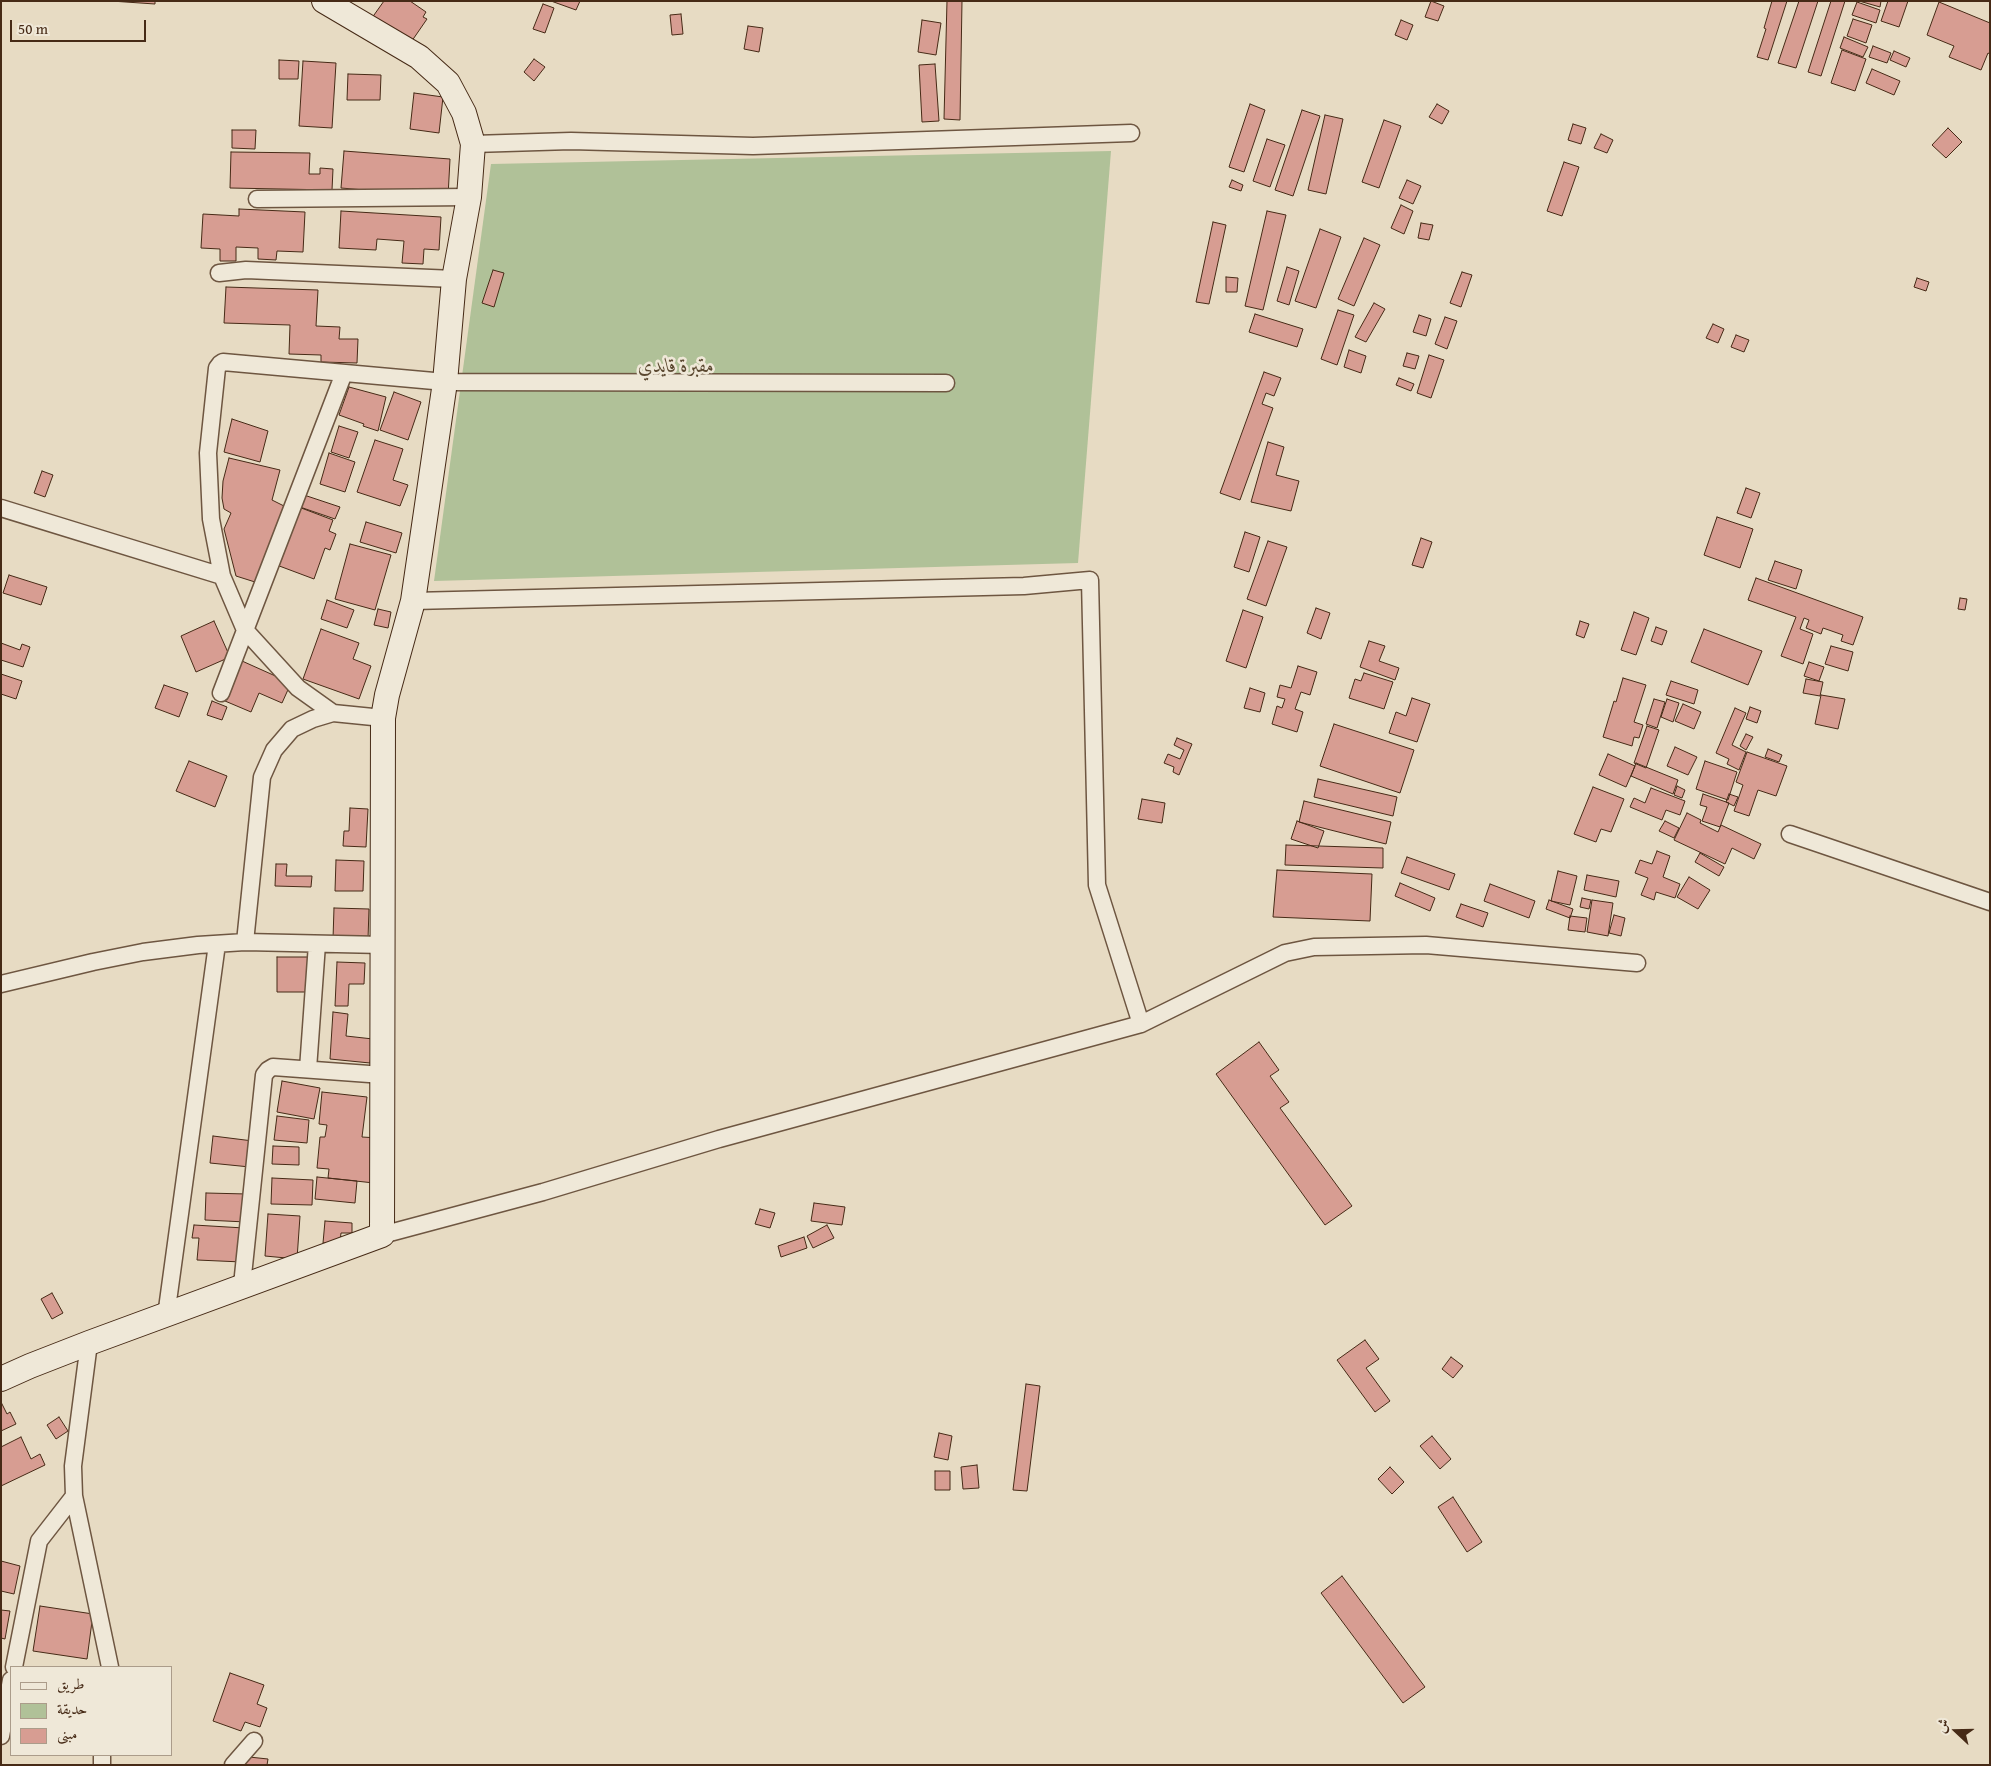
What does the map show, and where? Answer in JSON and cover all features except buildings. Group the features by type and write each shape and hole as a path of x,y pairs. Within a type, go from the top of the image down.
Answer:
{"street":[{"path":"324,1 419,57 448,83 464,113 473,144 469,197 454,279 445,382 413,601 387,695 383,718 382,1235"},
{"path":"473,144 571,140 753,146 1131,133"},
{"path":"257,199 469,197"},
{"path":"219,274 246,270 454,279"},
{"path":"333,713 298,688 245,630 222,576 211,519 208,453 217,368 223,362 445,382 946,383"},
{"path":"221,693 344,373"},
{"path":"1,508 222,576"},
{"path":"413,601 1024,586 1090,580 1097,885 1141,1024"},
{"path":"246,942 262,777 274,750 292,729 313,719 333,713 383,718"},
{"path":"1790,834 1990,902"},
{"path":"1,984 143,952 217,944 246,942 384,945"},
{"path":"166,1316 217,944"},
{"path":"308,1070 317,944"},
{"path":"1,1379 30,1366 166,1316 242,1285 382,1235 543,1192 719,1139 1141,1024 1285,952 1314,947 1426,945 1637,963"},
{"path":"242,1285 264,1074 274,1067 383,1074"},
{"path":"89,1343 73,1466 74,1496 110,1666"},
{"path":"14,1666 39,1541 74,1496"},
{"path":"1,1736 10,1686"},
{"path":"233,1765 254,1741"}],"green space":[{"name":"مقبرة قايدي","path":"1111,151 1078,563 434,581 491,164"}]}
